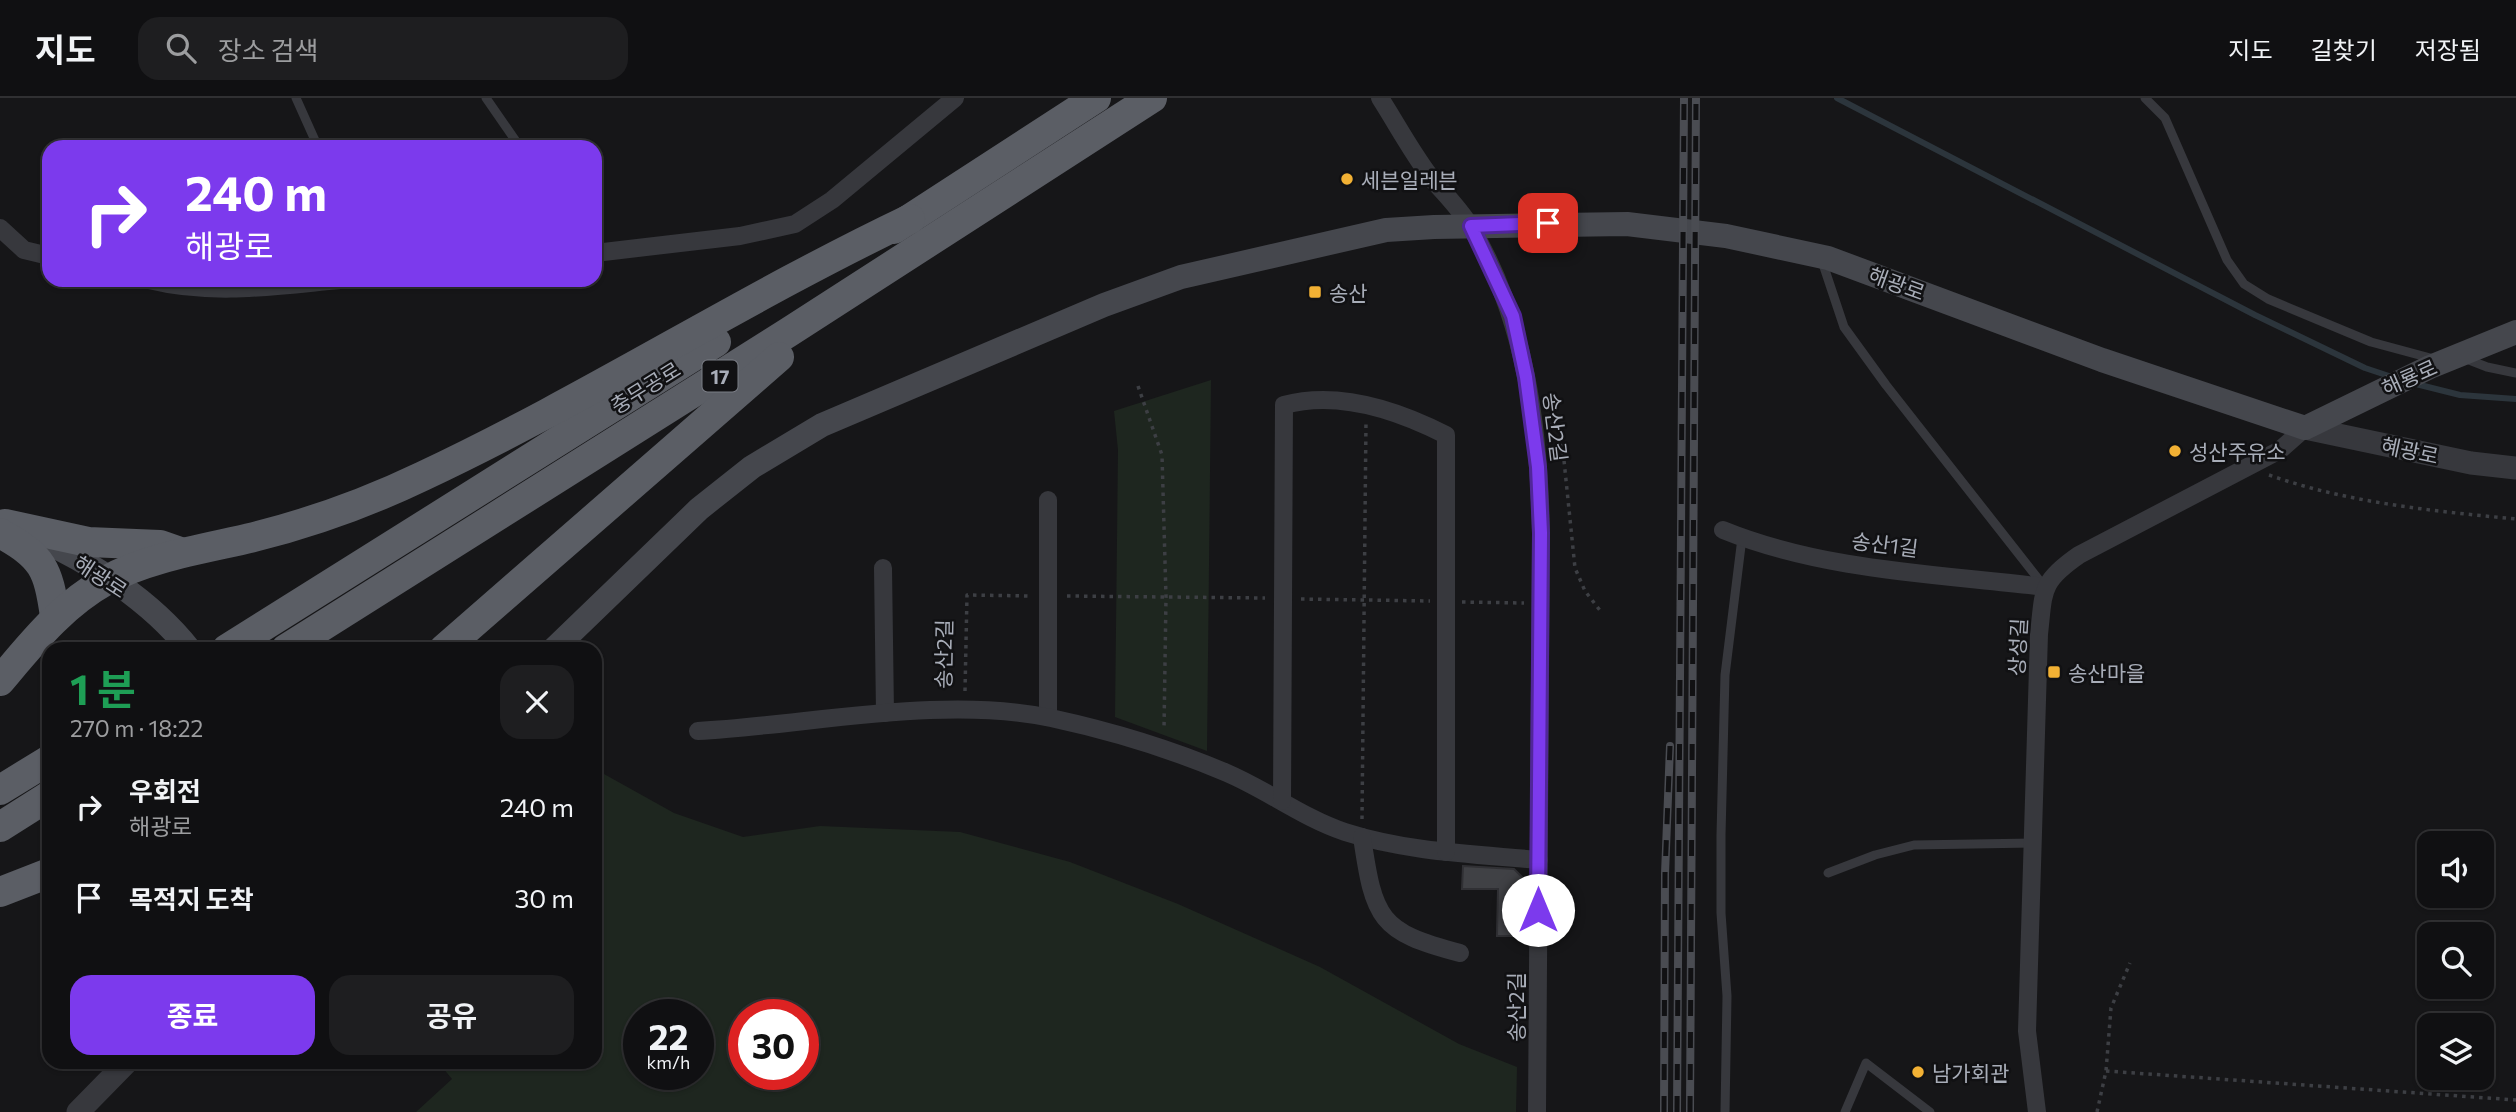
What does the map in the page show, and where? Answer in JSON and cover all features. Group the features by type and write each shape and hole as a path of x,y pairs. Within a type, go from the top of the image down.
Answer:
{"highway":[{"name":"충무공로","path":"238,642 910,219 1096,98"},
{"name":"충무공로","path":"297,642 789,332 1152,98"},
{"path":"452,642 783,353 1117,136 1163,98"},
{"path":"0,681 55,616 108,579 183,553 257,537 421,477 583,394 846,249 910,219"},
{"path":"2,527 88,542 160,545 183,553"},
{"path":"2,527 43,564 50,580 55,616"},
{"path":"0,790 42,764"},
{"path":"0,827 42,800"},
{"path":"0,892 42,876"}],"main road":[{"name":"해광로","path":"561,642 699,509 752,467 822,425 1104,305 1181,277 1386,230 1627,224 1737,237 1821,256 2102,360 2305,428"},
{"name":"해룡로","path":"2305,428 2444,361 2516,332"},
{"name":"해광로","path":"2,527 55,546 108,579 147,606 182,642"}],"street":[{"path":"602,252 740,236 795,224 832,200 955,98"},
{"name":"송산2길","path":"1380,98 1428,173 1471,226 1513,316 1532,411 1540,499 1541,603 1537,1112"},
{"path":"0,228 24,250 42,254"},
{"path":"179,287 222,290 257,287"},
{"path":"1282,801 1284,405 1313,399 1393,411 1446,435 1446,852"},
{"path":"2045,587 2054,572 2079,555 2280,450 2305,428"},
{"name":"혜광로","path":"2305,428 2471,463 2516,468"},
{"path":"1048,500 1048,717"},
{"name":"송산1길","path":"1723,530 1817,559 2045,587"},
{"path":"883,568 885,713"},
{"name":"상성길","path":"2037,1112 2027,1031 2039,634 2045,587"},
{"name":"송산2길","path":"698,731 770,727 885,713 964,711 1048,717 1163,749 1228,773 1342,831 1362,837 1446,852 1539,860"},
{"path":"1362,837 1370,887 1387,923 1420,942 1460,953"},
{"path":"78,1112 120,1069"}],"lane":[{"path":"296,98 315,140"},
{"path":"486,98 515,140"},
{"path":"2149,100 2169,125 2227,260 2244,285 2268,299 2371,342 2444,361 2516,373"},
{"path":"1821,256 1844,327 1886,385 2045,587"},
{"path":"1725,1112 1727,996 1721,913 1725,675 1742,538"},
{"path":"1828,873 1875,855 1914,845 2033,843"},
{"path":"1845,1112 1866,1063 1930,1112"}],"path":[{"path":"1138,386 1162,455 1167,597 1163,749"},
{"path":"1362,837 1362,600 1366,405"},
{"path":"1532,411 1560,430 1575,568 1585,591 1602,613"},
{"path":"2247,467 2325,491 2409,508 2516,519"},
{"name":"송산2길","path":"964,711 967,595 1541,603"},
{"path":"2097,1112 2106,1071 2111,1008 2130,963"},
{"path":"2106,1071 2516,1100"}],"shaded area":[{"path":"1211,380 1207,751 1115,717 1118,450 1114,411"},
{"path":"602,773 674,813 743,837 820,826 960,832 1070,862 1178,904 1320,967 1459,1044 1517,1067 1516,1112 416,1112 452,1079 444,1069 602,1069"}],"building":[{"path":"1463,866 1514,869 1523,878 1522,936 1497,936 1498,889 1462,889"}],"waterway":[{"path":"1837,98 2255,315 2365,368 2392,377"},
{"path":"2412,383 2460,395 2516,399"}],"railway":[{"path":"1677,1112 1684,98"},
{"path":"1690,1112 1696,98"},
{"path":"1664,1112 1665,874 1670,746"}],"place":[{"name":"세븐일레븐","path":"1347,179"},
{"name":"송산","path":"1315,292"},
{"name":"성산주유소","path":"2175,451"},
{"name":"송산마을","path":"2054,672"},
{"name":"남가회관","path":"1918,1072"}],"route":[{"path":"1538,910 1541,533 1538,467 1532,411 1513,316 1503,289 1471,226 1548,223"}]}
